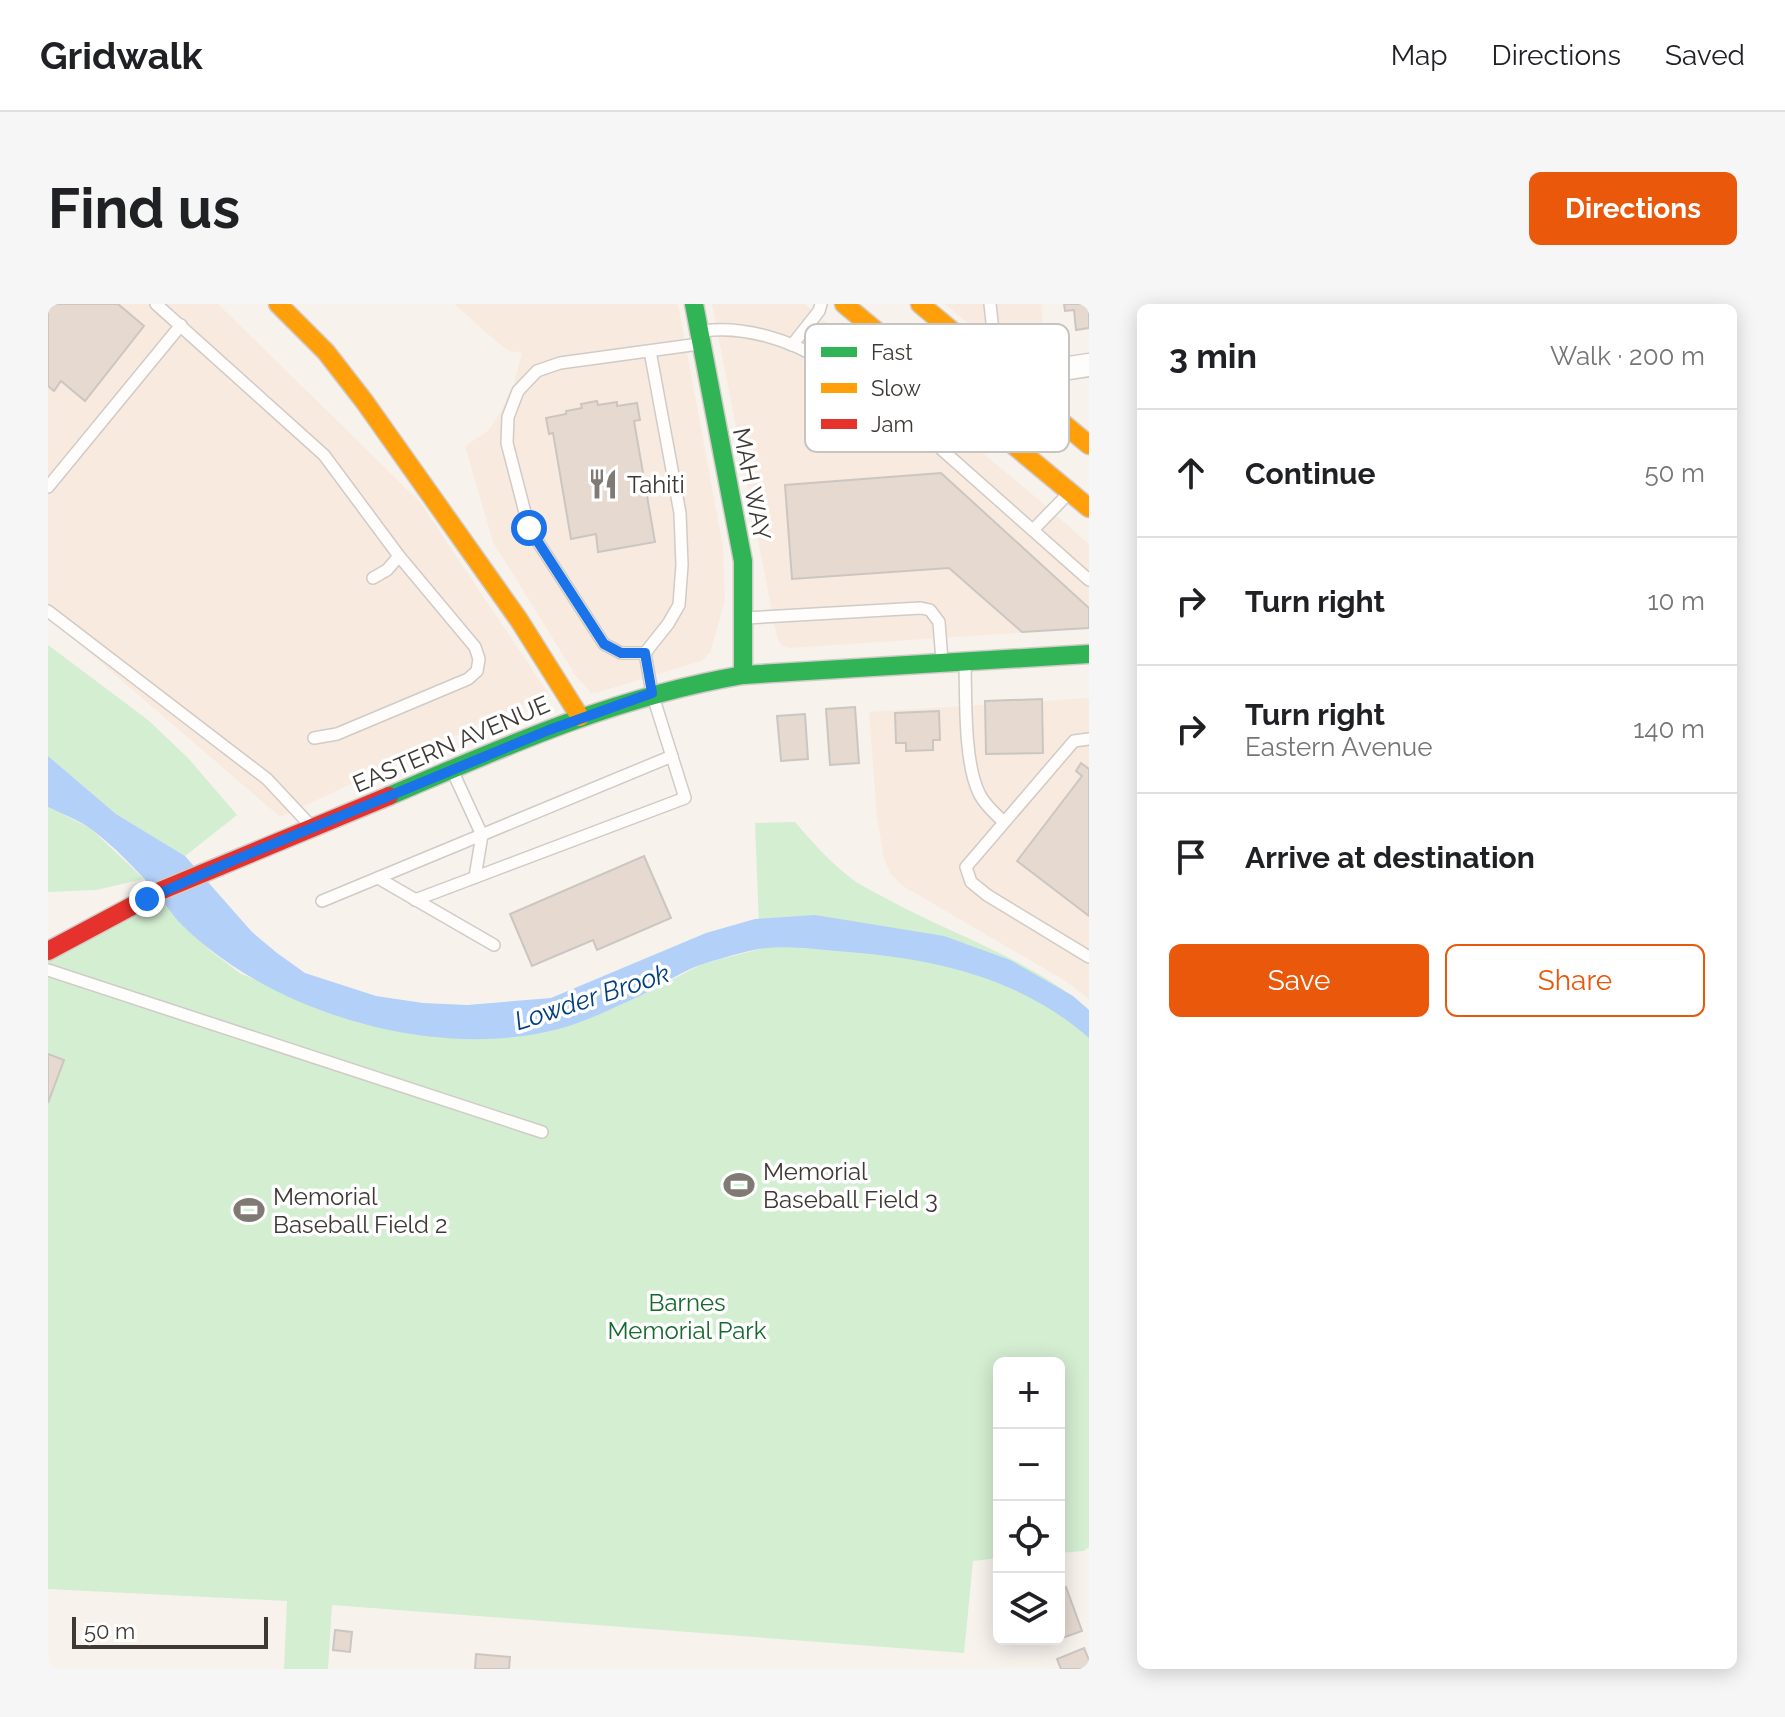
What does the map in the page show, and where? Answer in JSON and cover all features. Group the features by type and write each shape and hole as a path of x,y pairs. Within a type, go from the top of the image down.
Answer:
{"main road":[{"path":"278,304 326,352 364,401 519,620 580,717"},
{"name":"MAH WAY","path":"694,304 743,561 743,675"},
{"path":"844,304 868,324"},
{"path":"930,309 948,324"},
{"path":"1069,428 1089,445"},
{"path":"1022,452 1089,508"},
{"name":"EASTERN AVENUE","path":"48,951 105,918 232,861 580,717 652,693 700,681 743,675 1089,654"}],"street":[{"path":"1069,368 1089,365"}],"lane":[{"path":"156,304 324,455 399,556 468,636 479,659 477,671 456,685 337,734 314,738"},
{"path":"809,324 821,304"},
{"path":"990,304 992,324"},
{"path":"48,487 181,325"},
{"path":"645,653 621,653 604,644 529,528 507,443 508,417 518,391 537,371 560,363 650,351 735,329 805,352"},
{"path":"792,345 805,329"},
{"path":"415,900 685,798 652,693 645,653 679,605 682,565 680,513 650,351"},
{"path":"943,452 1089,580"},
{"path":"1033,530 1070,492"},
{"path":"373,578 387,570 399,556"},
{"path":"744,618 930,610 939,622 942,662"},
{"path":"48,611 267,779 313,828"},
{"path":"965,661 969,746 974,776 979,794 1004,822"},
{"path":"1089,739 1074,741 966,867 971,882 987,895 1089,957"},
{"path":"322,901 672,756"},
{"path":"452,770 482,835 475,877"},
{"path":"378,878 494,945"},
{"path":"48,970 542,1132"}],"shaded area":[{"path":"48,304 218,304 420,502 548,693 280,817 48,617"},
{"path":"454,304 678,304 723,547 725,600 710,653 701,661 591,693 576,676 493,542 465,446 488,431 500,413 514,383 522,353 509,351"},
{"path":"712,304 804,304 828,324 805,324 805,452 981,452 1089,544 1089,628 790,648 782,646 777,637"},
{"path":"945,304 1041,304 1043,324 969,324"},
{"path":"1089,698 1089,999 1064,980 903,886 890,873 884,858 877,817 869,712"}],"green space":[{"path":"48,645 148,720 188,758 237,815 185,856 116,814 48,756"},
{"path":"48,807 90,828 144,879 96,890 48,892"},
{"name":"Barnes Memorial Park","path":"795,822 829,859 856,882 1019,963 1067,992 1089,1010 1089,1547 1084,1551 1065,1553 1065,1357 993,1357 993,1559 973,1561 964,1653 332,1605 328,1669 284,1669 287,1601 48,1589 48,951 157,894 180,923 241,974 381,1028 643,995 702,964 760,949 755,823"}],"water":[{"name":"Lowder Brook","path":"48,756 116,814 185,856 252,932 277,953 305,973 376,996 467,1005 551,998 706,933 755,919 815,915 944,936 1010,960 1073,996 1089,1010 1089,1038 1032,999 971,974 939,965 872,954 788,947 753,950 698,966 600,1014 537,1034 493,1039 449,1038 405,1033 356,1022 302,1003 250,977 203,944 178,921 149,884 108,843 76,820 48,807"}],"building":[{"path":"48,304 118,304 144,326 85,401 61,381 54,391 48,386"},
{"path":"1064,304 1089,304 1089,328 1076,330 1074,310 1065,311"},
{"name":"Tahiti","path":"597,401 598,405 617,402 617,406 637,403 640,420 634,421 655,542 598,552 596,534 571,539 553,433 549,434 546,418 566,414 566,411 582,408 581,404"},
{"path":"941,473 1089,608 1089,628 1022,632 949,568 792,579 785,485"},
{"path":"1042,699 1043,753 986,754 985,701"},
{"path":"855,707 859,763 830,765 826,709"},
{"path":"939,711 940,740 933,740 933,750 906,751 906,743 896,743 895,713"},
{"path":"805,714 808,759 781,761 777,716"},
{"path":"1081,763 1089,769 1089,916 1017,861 1082,776 1076,771"},
{"path":"644,856 671,918 597,950 593,940 532,966 510,914"},
{"path":"48,1054 64,1060 48,1103"},
{"path":"1066,1587 1082,1631 1065,1637"},
{"path":"335,1630 352,1632 350,1652 333,1650"},
{"path":"1084,1648 1089,1669 1061,1669 1057,1659"},
{"path":"476,1654 510,1657 509,1669 475,1669"}],"traffic: fast":[{"path":"694,304 743,561 743,675"},
{"path":"389,796 563,725 696,684 743,675 1089,654"}],"traffic: slow":[{"path":"278,304 326,352 364,401 519,620 580,717"},
{"path":"844,304 868,324"},
{"path":"920,304 944,324"},
{"path":"1069,428 1089,445"},
{"path":"1022,452 1089,508"}],"traffic: jam":[{"path":"48,951 160,891 389,796"}],"place":[{"name":"Tahiti","path":"603,484"},
{"name":"Memorial Baseball Field 3","path":"739,1185"},
{"name":"Memorial Baseball Field 2","path":"249,1210"}],"route":[{"path":"147,899 580,717 652,693 645,653 621,653 604,644 529,528"}]}
